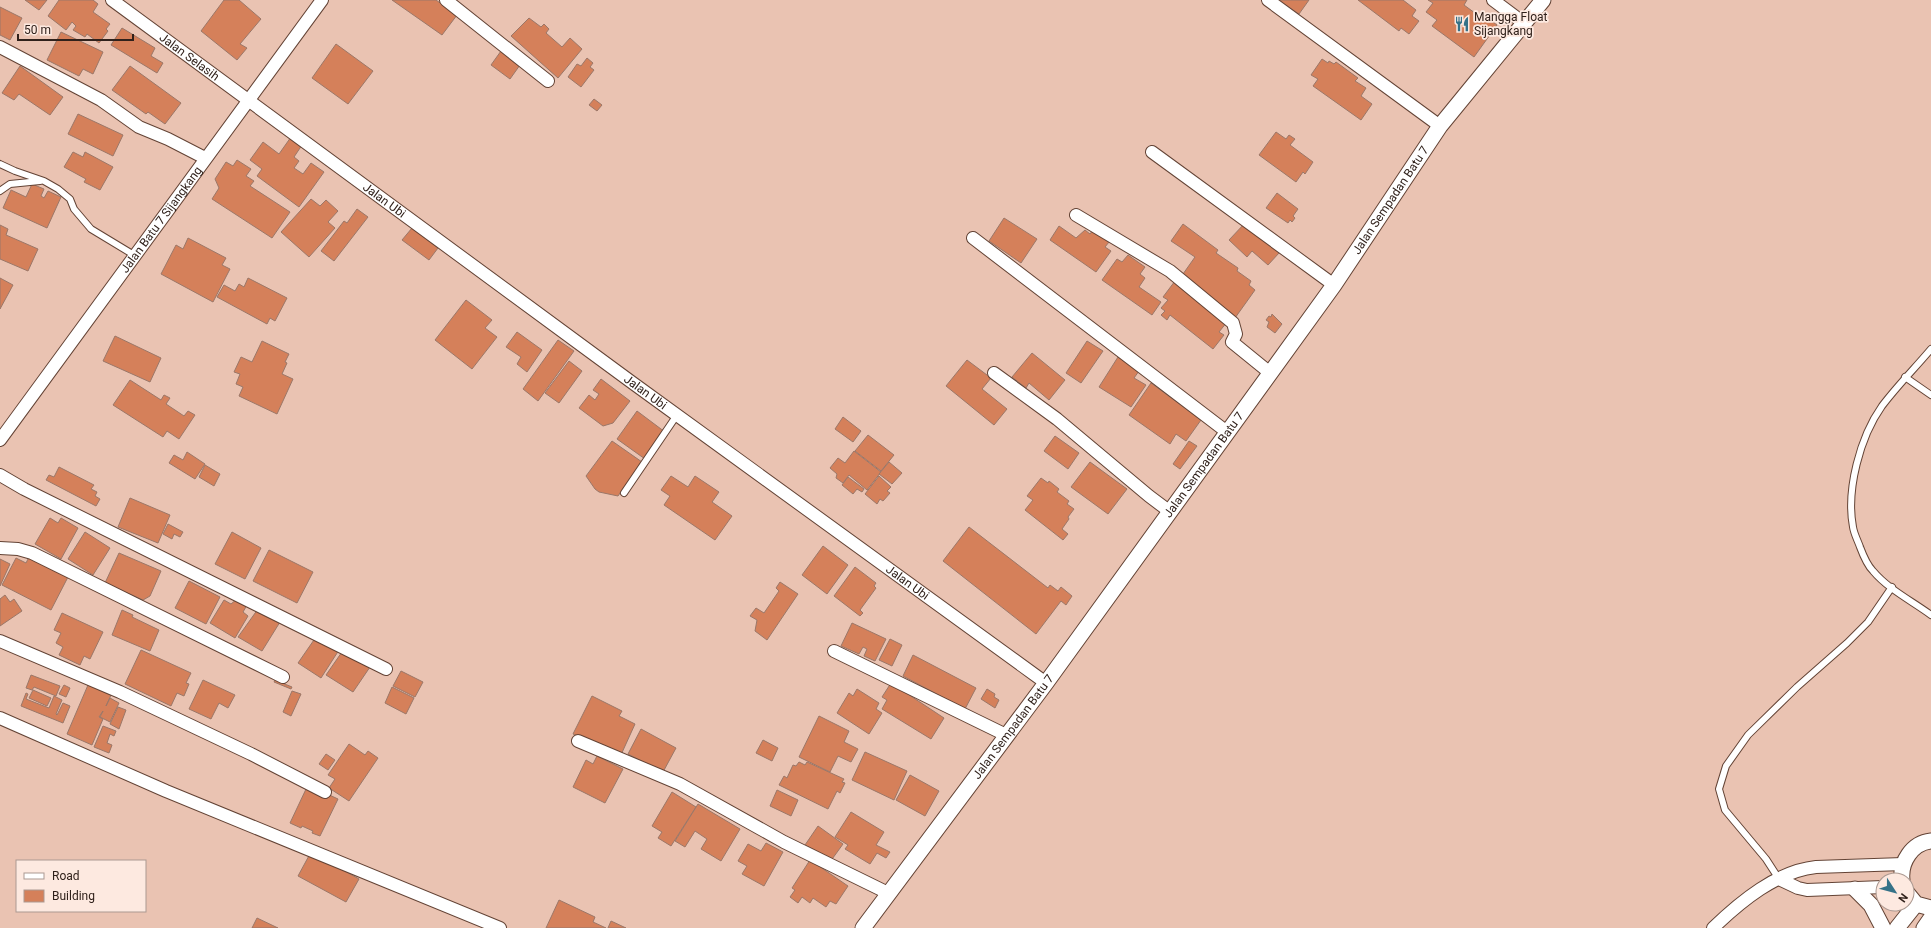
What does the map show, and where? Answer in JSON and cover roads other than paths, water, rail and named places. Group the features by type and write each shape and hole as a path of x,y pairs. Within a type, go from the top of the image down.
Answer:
{"street":[{"name":"Jalan Selasih","path":"112,0 247,100"},
{"name":"Jalan Batu 7 Sijangkang","path":"0,440 5,422 134,255 322,0"},
{"path":"446,0 548,81"},
{"path":"1268,0 1440,126"},
{"path":"1493,0 1525,24"},
{"name":"Jalan Sempadan Batu 7","path":"863,928 1046,683 1334,285 1440,126 1525,24 1543,0"},
{"path":"0,47 101,100 139,127 168,139 205,158"},
{"name":"Jalan Ubi","path":"247,100 1046,683"},
{"path":"1152,152 1334,285"},
{"path":"1076,215 1176,276 1233,323 1236,334 1232,342 1270,372"},
{"path":"973,238 1227,432"},
{"path":"994,373 1057,418 1144,492 1169,511"},
{"path":"0,475 24,489 386,669"},
{"path":"0,548 18,549 32,553 283,677"},
{"path":"0,641 127,695 251,754 325,792"},
{"path":"834,651 1006,735"},
{"path":"0,718 166,791 500,928"},
{"path":"578,741 680,784 784,842 888,893"},
{"path":"1902,872 1903,864 1909,854 1917,846 1931,841"},
{"path":"1713,928 1740,902 1779,879 1804,868 1903,864"},
{"path":"1779,879 1798,888 1807,890 1875,888"},
{"path":"1854,889 1871,905 1883,928"},
{"path":"1915,900 1931,908"},
{"path":"1897,928 1905,912"},
{"path":"1924,928 1931,918"}],"lane":[{"path":"0,164 44,181 58,189 70,200 74,209 91,229 134,255"},
{"path":"0,191 10,184 44,181"},
{"path":"1931,349 1905,377 1881,408 1865,438 1852,482 1850,506 1853,529 1863,554 1873,571 1892,587 1931,615"},
{"path":"1905,377 1931,395"},
{"path":"624,493 677,415"},
{"path":"1779,879 1766,859 1725,810 1719,789 1726,766 1748,735 1797,687 1847,643 1868,622 1892,587"}],"place":[{"name":"Mangga Float Sijangkang","path":"1462,24"}]}
